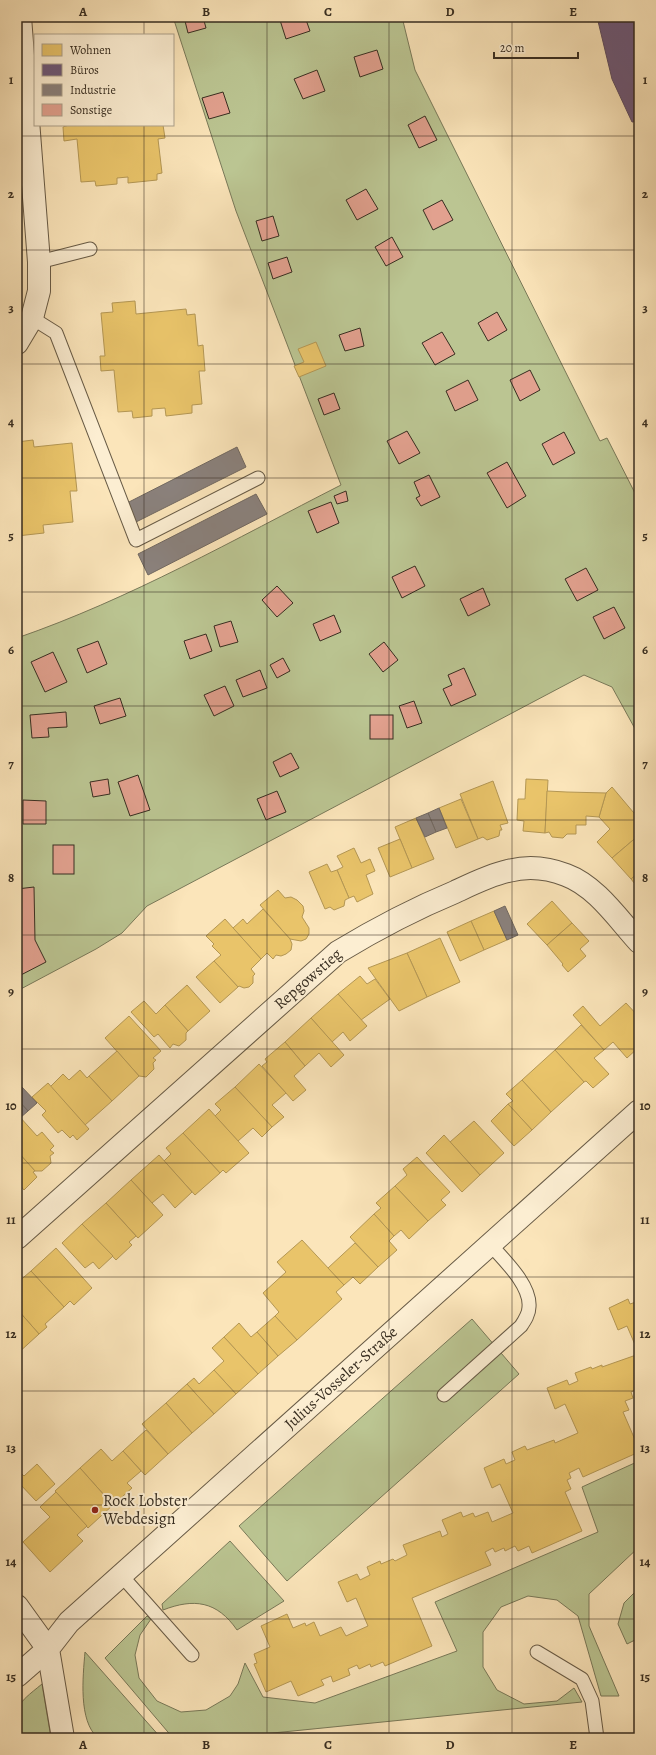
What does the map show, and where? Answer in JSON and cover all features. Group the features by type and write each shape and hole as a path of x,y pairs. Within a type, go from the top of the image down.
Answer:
{"street":[{"path":"17,343 32,318 39,291 39,262 20,17"},
{"name":"Repgowstieg","path":"17,1238 338,952 374,930 425,904 487,877 509,870 549,870 567,875 597,895 639,942"},
{"name":"Julius-Vosseler-Straße","path":"17,1676 48,1649 69,1622 639,1111"},
{"path":"17,1606 48,1649 63,1738"}],"lane":[{"path":"39,262 90,249"},
{"path":"32,318 56,333 136,540 258,478"},
{"path":"444,1395 521,1326 527,1317 529,1306 528,1294 522,1283 490,1244"},
{"path":"121,1575 192,1655"},
{"path":"537,1652 582,1679 592,1701 596,1738"}],"green space":[{"path":"173,17 402,17 415,70 600,441 607,438 639,501 639,736 612,687 584,675 147,906 122,933 96,949 17,991 17,638 141,587 341,485 236,211"},
{"path":"472,1319 519,1374 287,1581 239,1526"},
{"path":"639,1461 639,1547 589,1594 589,1626 619,1696 601,1696 578,1616 557,1600 528,1596 501,1607 483,1632 483,1667 497,1690 524,1704 557,1701 574,1688 582,1702 223,1738 173,1738 105,1658 147,1616 151,1619 140,1635 135,1655 139,1678 157,1701 181,1712 206,1710 230,1696 238,1684 245,1663 263,1697 315,1703 457,1651 435,1602 598,1532 582,1487"},
{"path":"230,1541 284,1601 237,1630 221,1613 204,1605 195,1603 185,1604 163,1610 162,1604"},
{"path":"639,1588 639,1638 627,1644 618,1624 624,1603"},
{"path":"85,1652 161,1738 98,1738 87,1721 83,1698"},
{"path":"42,1684 51,1738 17,1738 17,1718 19,1706"}],"building: Wohnen":[{"path":"163,126 165,138 158,139 162,173 157,174 157,180 128,183 128,177 117,178 117,184 96,186 95,181 81,182 77,139 64,141 63,127"},
{"path":"135,301 136,314 186,309 187,315 195,314 198,346 203,345 205,371 199,371 202,404 192,405 192,413 166,416 165,408 152,409 152,416 133,418 132,411 118,412 114,370 101,371 100,356 105,356 101,313 113,312 112,303"},
{"path":"316,342 326,366 299,377 294,366 304,362 298,349"},
{"path":"33,440 34,447 72,443 77,491 70,491 73,522 43,525 44,533 17,536 17,442"},
{"path":"526,779 548,780 545,833 523,831 524,821 517,820 518,799 525,799"},
{"path":"493,781 508,823 500,825 502,830 500,830 499,836 487,840 483,837 478,839 460,794"},
{"path":"612,787 639,819 639,835 612,858 597,842 610,829 599,817 606,793"},
{"path":"547,791 606,793 599,817 586,816 586,825 576,825 576,834 567,834 563,838 552,837 549,832 545,833"},
{"path":"461,799 478,839 456,848 439,808"},
{"path":"416,818 434,859 412,868 395,827"},
{"path":"639,835 639,872 631,879 612,858"},
{"path":"400,839 412,868 390,877 378,848"},
{"path":"354,848 361,863 370,859 375,871 366,875 373,894 357,902 354,896 349,898 337,870 343,867 337,856"},
{"path":"327,864 331,872 337,870 349,898 345,900 344,906 334,910 330,907 325,909 309,872"},
{"path":"639,872 639,889 631,879"},
{"path":"278,890 285,898 291,897 303,906 304,911 302,917 309,928 309,934 306,939 301,941 290,939 260,905"},
{"path":"552,901 572,923 547,945 527,924"},
{"path":"263,909 290,939 292,944 291,950 286,954 281,956 276,955 273,959 267,953 261,959 233,928 243,919 247,924"},
{"path":"494,911 507,940 484,950 471,921"},
{"path":"225,919 261,959 251,969 255,974 253,976 253,983 249,987 238,987 214,961 221,955 212,946 214,944 206,936"},
{"path":"471,921 484,950 460,961 447,932"},
{"path":"572,923 589,941 580,949 586,956 568,972 547,945"},
{"path":"440,938 460,982 427,997 407,953"},
{"path":"407,953 427,997 399,1011 368,968"},
{"path":"214,961 238,987 220,1003 196,977"},
{"path":"360,976 367,984 375,979 390,999 361,1020 338,994"},
{"path":"187,985 210,1011 188,1031 165,1005"},
{"path":"338,994 367,1026 350,1041 343,1032 332,1042 311,1018"},
{"path":"144,1001 156,1014 165,1005 188,1031 186,1033 186,1040 179,1046 173,1044 170,1048 158,1034 154,1037 131,1012"},
{"path":"626,1003 639,1017 639,1047 627,1058 613,1042 604,1050 573,1015 583,1006 600,1026"},
{"path":"129,1016 161,1051 153,1058 156,1060 153,1063 154,1069 146,1077 139,1076 105,1038"},
{"path":"311,1018 344,1055 331,1067 319,1053 305,1066 285,1042"},
{"path":"581,1025 604,1050 594,1058 609,1074 593,1088 586,1081 584,1082 555,1050"},
{"path":"285,1042 305,1066 294,1076 306,1090 293,1101 262,1066 267,1062 265,1059"},
{"path":"555,1050 584,1082 551,1112 522,1080"},
{"path":"117,1051 139,1076 112,1101 89,1076"},
{"path":"259,1064 286,1093 272,1105 284,1117 272,1127 235,1087"},
{"path":"80,1070 87,1078 89,1076 112,1101 85,1125 50,1087 63,1074 69,1080"},
{"path":"522,1080 551,1112 532,1130 508,1104 513,1101 506,1094"},
{"path":"48,1083 89,1129 77,1140 73,1135 70,1138 62,1130 58,1133 42,1115 46,1111 32,1097"},
{"path":"235,1087 272,1127 262,1137 253,1128 238,1141 215,1116 221,1110 215,1104"},
{"path":"508,1104 532,1130 514,1146 491,1121"},
{"path":"209,1109 249,1153 226,1173 223,1170 220,1173 183,1133"},
{"path":"19,1116 37,1136 42,1132 54,1146 50,1150 54,1153 50,1156 51,1163 42,1171 35,1171 17,1151 17,1117"},
{"path":"474,1121 504,1153 480,1175 450,1142"},
{"path":"183,1133 220,1173 195,1195 164,1161 171,1154 166,1148"},
{"path":"444,1135 480,1175 462,1192 426,1153"},
{"path":"17,1151 35,1171 33,1172 37,1177 24,1190 19,1184 17,1186"},
{"path":"159,1155 192,1192 175,1208 163,1194 152,1203 131,1180"},
{"path":"417,1157 450,1192 441,1200 446,1205 428,1221 395,1186 407,1175 403,1169"},
{"path":"131,1180 163,1215 138,1238 106,1203"},
{"path":"395,1186 428,1221 409,1239 401,1230 394,1236 374,1214 381,1208 376,1203"},
{"path":"106,1203 136,1236 129,1242 132,1245 116,1260 82,1224"},
{"path":"374,1214 394,1236 389,1241 397,1250 378,1267 350,1237"},
{"path":"82,1224 113,1256 99,1269 93,1262 85,1268 62,1243"},
{"path":"302,1240 344,1285 336,1292 342,1299 297,1340 275,1316 279,1312 263,1293 286,1272 277,1262"},
{"path":"355,1243 378,1267 360,1284 353,1277 344,1285 328,1268"},
{"path":"56,1248 92,1288 74,1305 70,1301 64,1307 31,1271"},
{"path":"31,1271 64,1307 45,1324 47,1327 39,1334 17,1309 17,1283"},
{"path":"628,1299 630,1304 639,1301 639,1354 627,1326 618,1330 609,1308"},
{"path":"17,1309 39,1334 17,1354"},
{"path":"275,1316 297,1340 278,1356 257,1332"},
{"path":"239,1323 251,1337 257,1332 278,1356 258,1374 224,1337"},
{"path":"224,1337 258,1374 236,1394 214,1370 224,1361 212,1348"},
{"path":"639,1354 639,1388 631,1392 633,1398 625,1401 629,1410 623,1412 639,1452 583,1477 579,1468 569,1473 571,1478 567,1480 571,1489 565,1492 582,1531 532,1553 529,1546 518,1551 515,1546 505,1551 504,1548 495,1552 493,1548 485,1552 491,1565 412,1598 432,1646 385,1666 383,1662 371,1667 370,1664 359,1669 357,1665 348,1669 350,1675 333,1682 331,1676 321,1680 324,1685 298,1696 291,1681 266,1692 254,1664 257,1663 254,1654 270,1647 261,1626 287,1614 293,1628 305,1623 306,1626 314,1622 320,1636 341,1627 346,1636 368,1626 356,1598 347,1602 338,1582 357,1574 360,1580 370,1575 367,1567 380,1561 381,1564 393,1559 395,1561 407,1555 403,1545 440,1531 442,1537 448,1534 442,1520 461,1512 463,1517 473,1513 475,1517 488,1512 492,1522 513,1513 500,1484 492,1488 484,1468 504,1459 506,1464 515,1460 512,1452 525,1446 527,1450 554,1440 555,1443 578,1433 565,1404 555,1409 547,1388 567,1380 569,1385 578,1381 575,1373 591,1367 592,1369 602,1365 602,1367"},
{"path":"214,1370 236,1394 214,1414 187,1384 194,1378 199,1384"},
{"path":"187,1384 214,1414 192,1433 166,1403"},
{"path":"166,1403 192,1433 168,1454 142,1424"},
{"path":"146,1430 168,1454 145,1475 123,1451"},
{"path":"101,1449 112,1461 123,1451 141,1471 127,1483 132,1488 113,1505 80,1468"},
{"path":"37,1464 55,1484 36,1501 19,1483 17,1485 17,1469 24,1476"},
{"path":"80,1468 113,1505 88,1528 55,1491"},
{"path":"56,1492 87,1526 77,1535 83,1541 50,1572 23,1542 50,1517 40,1507"}],"building: Büros":[{"path":"597,17 639,17 639,121 632,122 612,79"}],"building: Industrie":[{"path":"237,447 246,467 136,522 127,503"},
{"path":"256,494 267,514 148,575 138,554"},
{"path":"439,808 447,828 436,832 428,813"},
{"path":"428,813 436,832 425,837 416,818"},
{"path":"505,906 518,935 507,940 494,911"},
{"path":"21,1086 37,1103 28,1111 17,1099 17,1090"},
{"path":"17,1099 28,1111 20,1118 17,1114"}],"building: Sonstige":[{"path":"184,17 203,17 206,28 188,33"},
{"path":"279,17 305,17 310,31 286,39"},
{"path":"377,50 383,69 360,77 354,57"},
{"path":"317,70 325,91 303,99 294,79"},
{"path":"223,92 230,113 209,119 202,98"},
{"path":"425,116 437,140 419,148 408,125"},
{"path":"366,189 378,209 357,220 346,200"},
{"path":"442,200 453,220 433,230 423,210"},
{"path":"273,216 279,236 262,241 256,221"},
{"path":"392,237 403,257 386,266 375,247"},
{"path":"287,257 292,272 273,279 268,263"},
{"path":"497,312 507,330 488,341 478,323"},
{"path":"360,328 364,346 345,351 339,335"},
{"path":"442,332 455,354 435,365 422,343"},
{"path":"530,370 540,390 520,401 510,380"},
{"path":"468,380 478,400 455,411 446,391"},
{"path":"334,393 340,409 324,415 318,399"},
{"path":"407,431 420,453 399,464 387,441"},
{"path":"564,432 575,453 553,465 542,444"},
{"path":"507,462 526,496 507,508 487,473"},
{"path":"429,475 440,497 421,506 416,498 420,496 414,482"},
{"path":"346,491 348,501 337,504 334,496"},
{"path":"331,502 339,523 317,533 308,511"},
{"path":"415,566 425,586 402,598 392,577"},
{"path":"586,568 598,590 577,601 565,579"},
{"path":"277,586 293,603 277,617 262,600"},
{"path":"483,588 490,605 468,616 460,599"},
{"path":"614,607 625,628 604,639 593,617"},
{"path":"334,615 341,632 320,641 313,624"},
{"path":"231,621 238,642 220,647 214,626"},
{"path":"206,634 212,651 190,659 184,641"},
{"path":"98,641 107,664 87,673 77,649"},
{"path":"384,642 398,660 383,672 369,654"},
{"path":"53,652 67,682 45,692 31,662"},
{"path":"283,658 290,671 277,678 270,665"},
{"path":"464,668 476,695 451,706 443,689 452,685 448,675"},
{"path":"260,670 267,688 243,697 236,680"},
{"path":"225,686 234,706 214,716 204,695"},
{"path":"120,698 126,716 100,724 94,706"},
{"path":"414,701 422,723 407,728 399,706"},
{"path":"66,712 67,727 48,728 49,737 32,738 30,715"},
{"path":"370,715 393,715 393,739 370,739"},
{"path":"291,753 299,768 280,777 273,762"},
{"path":"138,775 150,810 130,816 118,782"},
{"path":"108,779 110,794 93,797 90,782"},
{"path":"277,791 286,812 266,820 257,799"},
{"path":"23,800 46,801 46,824 23,824"},
{"path":"53,845 74,845 74,874 53,874"},
{"path":"34,887 35,940 46,962 17,977 17,889"}],"place":[{"name":"Rock Lobster Webdesign","path":"95,1510"}]}
